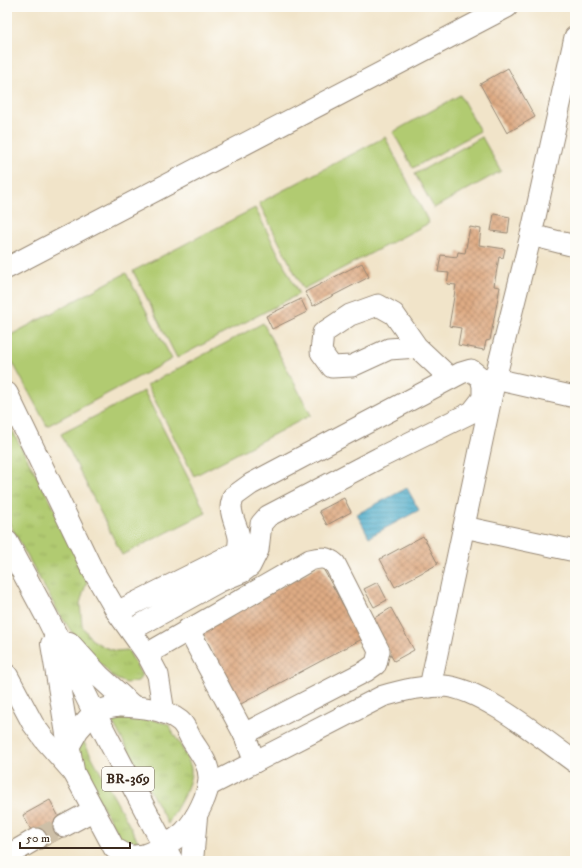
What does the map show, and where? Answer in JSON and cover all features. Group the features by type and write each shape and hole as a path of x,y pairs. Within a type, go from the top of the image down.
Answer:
{"highway":[{"name":"BR-369","path":"7,542 168,853"},
{"path":"47,617 82,659 132,706"},
{"path":"47,617 60,684 69,746"},
{"path":"192,861 196,817"}],"street":[{"path":"7,268 507,7"},
{"path":"430,687 495,379 569,90 575,36"},
{"path":"531,235 575,246"},
{"path":"417,347 450,378"},
{"path":"117,612 237,552 248,549 258,550 261,524 268,516 379,458 472,412 483,398 481,378 472,370 460,373 440,385 251,484 233,497 231,507 239,536 248,549 250,566 242,572 220,581 131,630"},
{"path":"495,379 575,397"},
{"path":"7,392 92,569 117,612 147,654 158,675 164,713"},
{"path":"464,527 575,551"},
{"path":"147,654 310,560 322,557 335,564 379,651 376,664 366,671 244,734"},
{"path":"188,629 244,734 255,762"},
{"path":"7,675 33,724 74,773 114,848 125,855 142,858 168,853 196,817 206,795 209,778 205,762 181,722 164,713 132,706 108,708 94,712 78,730 69,746 74,773"},
{"path":"208,786 383,696 411,688 444,686 466,690 503,711 575,762"},
{"path":"64,826 94,810"},
{"path":"7,856 36,839"}],"green space":[{"path":"460,95 480,131 413,168 393,132"},
{"path":"385,137 429,223 303,289 259,203"},
{"path":"482,137 501,171 434,208 415,174"},
{"path":"255,208 299,294 177,358 133,271"},
{"path":"126,273 172,359 47,426 7,352 7,337"},
{"path":"263,323 311,415 194,476 147,385"},
{"path":"144,391 206,513 122,555 61,434"},
{"path":"7,421 86,567 87,581 80,603 82,626 91,639 104,647 116,651 128,650 142,676 138,681 126,683 114,678 73,634 57,610 7,519"},
{"path":"116,710 168,724 183,749 190,765 190,779 188,787 168,824 109,715"},
{"path":"80,735 138,841 123,843 75,757"}],"water":[{"path":"407,488 419,510 369,537 357,514"}],"building":[{"path":"508,68 535,117 507,133 480,84"},
{"path":"494,214 510,217 508,233 491,231"},
{"path":"470,227 481,229 479,245 505,249 503,258 499,257 494,286 500,287 490,340 486,341 484,350 458,345 461,328 449,326 456,285 447,284 449,273 438,272 441,255 457,257 458,252 465,253"},
{"path":"362,263 369,277 313,306 305,292"},
{"path":"301,299 307,312 272,329 266,316"},
{"path":"344,498 351,512 327,525 319,511"},
{"path":"423,536 438,564 395,587 380,559"},
{"path":"321,565 362,639 239,705 202,631"},
{"path":"378,582 387,600 374,607 364,589"},
{"path":"391,608 414,650 394,661 371,620"},
{"path":"50,800 68,834 41,849 23,815"}],"tunnel":[{"path":"36,839 64,826"}]}
